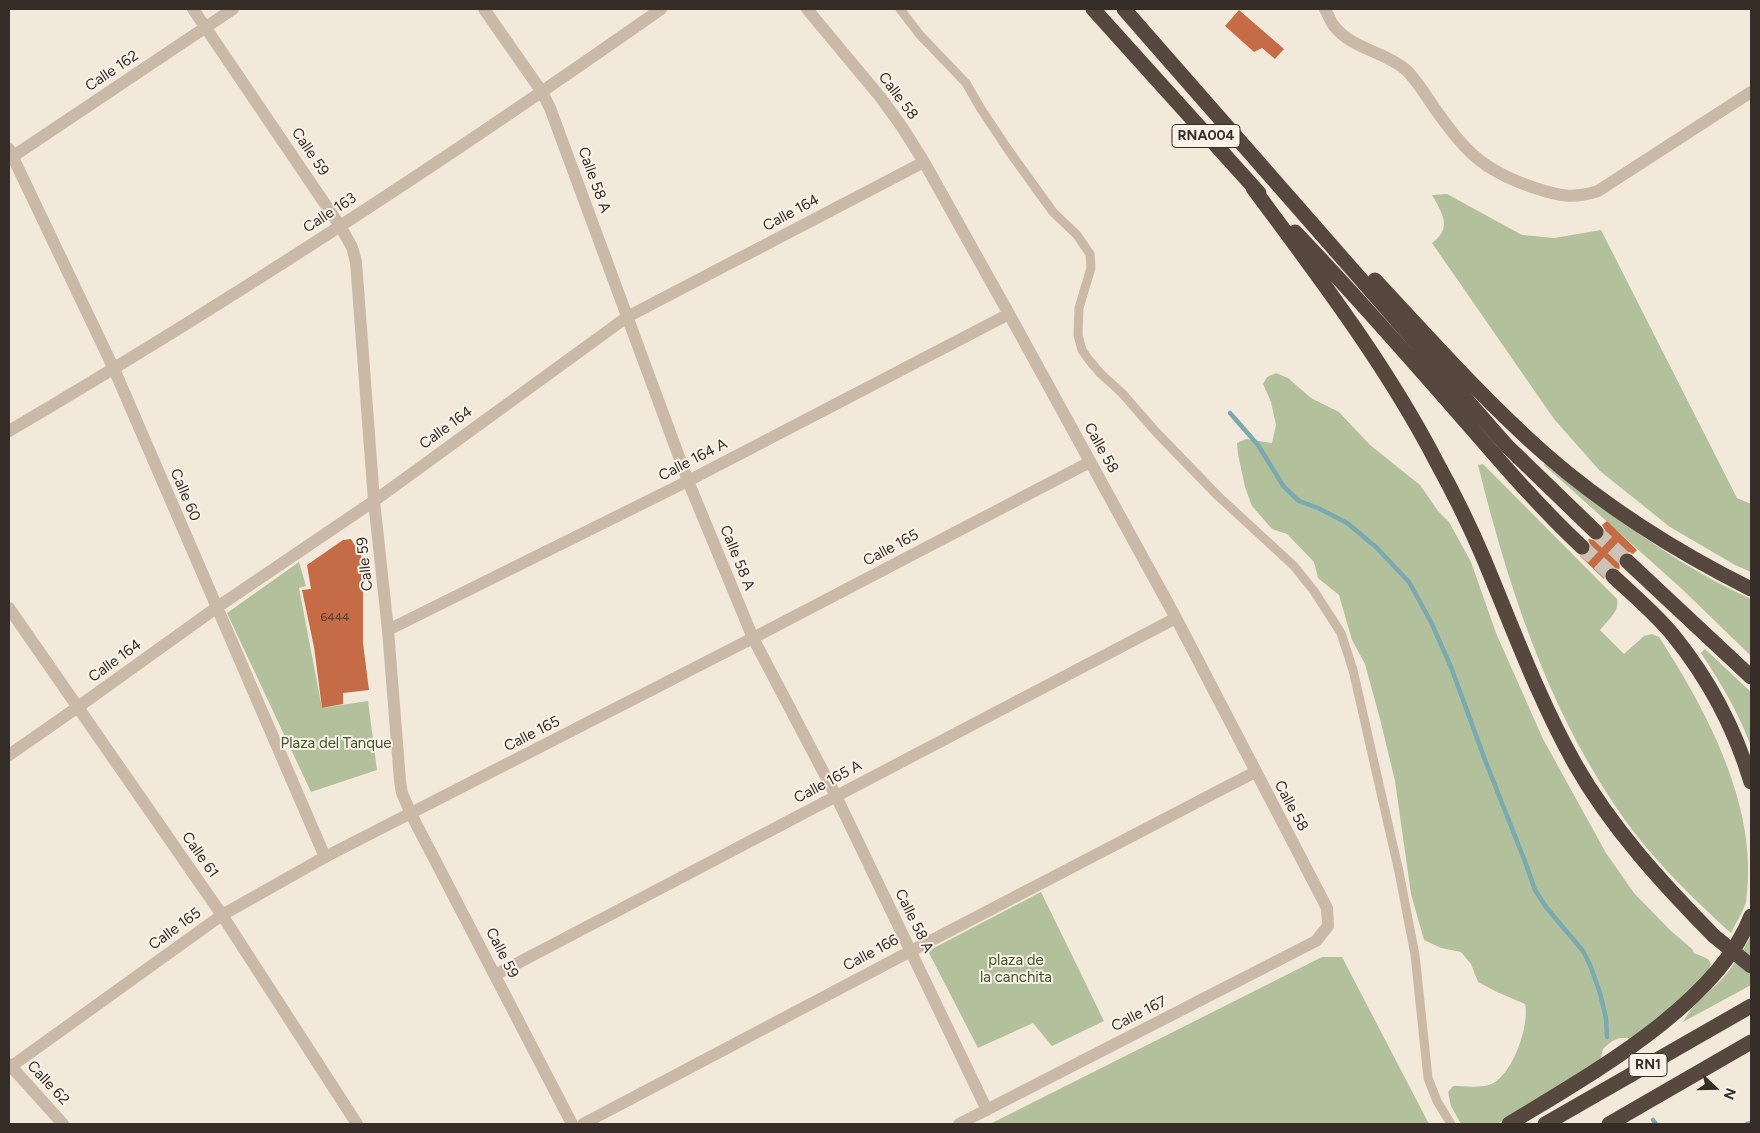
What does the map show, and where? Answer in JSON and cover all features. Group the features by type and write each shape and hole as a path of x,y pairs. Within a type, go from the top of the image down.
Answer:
{"highway":[{"path":"1083,9 1160,85"},
{"name":"RNA004","path":"1093,9 1253,188"},
{"name":"RNA004","path":"1124,9 1267,172"},
{"path":"1132,9 1192,85"},
{"path":"1267,172 1507,446 1596,532"},
{"path":"1267,172 1357,261 1486,398 1545,454 1606,503 1652,535 1701,564 1751,589"},
{"path":"1253,188 1357,297 1516,481 1582,547"},
{"path":"1253,188 1344,312 1411,414 1482,554 1532,675 1575,763 1598,802 1624,838 1714,936 1751,966"},
{"path":"1627,561 1751,677"},
{"path":"1613,576 1658,618 1698,668 1736,737 1751,782"},
{"path":"1509,1124 1592,1073 1684,1004 1722,966 1741,940 1751,916"},
{"name":"RN1","path":"1546,1124 1751,1006"},
{"name":"RN1","path":"1610,1124 1751,1042"}],"street":[{"name":"Calle 59","path":"193,9 340,226 352,247 356,262 374,501 388,630 402,793 411,814 572,1124"},
{"name":"Calle 162","path":"10,155 233,9"},
{"name":"Calle 58 A","path":"484,9 542,92 550,108 688,481 753,638 836,796 987,1110"},
{"name":"Calle 163","path":"9,431 114,369 340,226 542,92 661,9"},
{"name":"Calle 58","path":"807,9 881,98 902,126 924,162 1176,618 1327,908 1328,926"},
{"path":"1325,9 1334,26 1346,38 1390,60 1405,70 1471,155 1513,181 1558,195 1572,197 1598,191 1751,92"},
{"name":"Calle 60","path":"10,155 114,369 325,857"},
{"name":"Calle 164","path":"9,755 216,608 374,501 627,317 924,162"},
{"name":"Calle 164 A","path":"388,630 688,481 1009,314"},
{"name":"Calle 165","path":"9,1067 222,915 325,857 753,638 1090,462"},
{"name":"Calle 61","path":"9,608 222,915 357,1124"},
{"name":"Calle 165 A","path":"495,975 1176,618"},
{"name":"Calle 166","path":"583,1124 910,951 1255,772"},
{"name":"Calle 167","path":"959,1124 1316,941 1328,926"},
{"name":"Calle 62","path":"9,1067 63,1124"}],"lane":[{"path":"900,9 920,35 966,83 1009,151 1053,212 1077,235 1090,254 1091,268 1080,308 1078,335 1082,350 1089,360 1218,496 1294,566 1314,591 1341,634 1353,670 1399,872 1415,955 1428,1078 1437,1102 1451,1124"}],"green space":[{"path":"1447,194 1522,235 1554,238 1601,230 1737,498 1751,504 1751,572 1735,565 1670,527 1600,471 1554,419 1432,243 1442,232 1444,220 1432,195"},
{"path":"1276,373 1288,378 1311,398 1339,412 1370,445 1420,485 1438,511 1449,522 1471,562 1496,633 1543,739 1606,853 1634,893 1694,953 1708,959 1711,964 1699,983 1631,1039 1619,1038 1613,1041 1603,1049 1600,1061 1497,1124 1461,1124 1451,1106 1448,1092 1453,1086 1476,1087 1489,1085 1505,1072 1518,1050 1522,1037 1525,1025 1525,1004 1478,982 1471,964 1461,952 1441,948 1424,940 1411,894 1395,781 1380,719 1365,664 1352,640 1339,595 1318,578 1314,562 1287,534 1272,529 1252,506 1245,487 1237,443 1246,439 1272,443 1276,425 1271,402 1263,384 1267,377"},
{"path":"1545,462 1644,537 1696,570 1751,599 1751,656 1683,590 1544,465"},
{"path":"1483,464 1617,599 1617,608 1600,630 1624,654 1644,636 1652,634 1659,637 1695,697 1726,762 1745,832 1748,867 1746,902 1731,933 1652,854 1612,801 1588,762 1548,681 1515,596 1478,465"},
{"name":"Plaza del Tanque","path":"299,562 306,586 299,588 322,708 368,701 377,770 311,792 227,613"},
{"path":"1705,649 1751,692 1751,746 1729,698 1701,653"},
{"name":"plaza de la canchita","path":"1041,892 1104,1021 1052,1046 1033,1023 978,1048 928,951"},
{"path":"1751,935 1751,985 1683,1022 1696,1004 1735,963"},
{"path":"1322,957 1342,957 1429,1124 990,1124"}],"building":[{"path":"1239,10 1284,49 1275,59 1262,48 1254,52 1225,26"},
{"path":"1607,521 1637,550 1633,554 1629,552 1621,554 1618,559 1620,568 1611,567 1607,569 1604,573 1604,579 1580,556 1588,554 1591,550 1589,539 1598,541 1603,538 1605,530 1602,525"},
{"path":"351,539 363,559 363,643 369,690 343,693 343,704 322,708 314,647 302,590 311,589 307,565 343,540"}],"waterway":[{"path":"1230,413 1258,445 1284,487 1299,501 1318,508 1347,523 1376,547 1409,582 1431,622 1451,667 1535,890 1546,907 1583,951 1590,965 1606,1018 1607,1037"},
{"path":"1653,1120 1656,1124"},
{"path":"1747,1124 1751,1123"}],"tunnel":[{"path":"1596,532 1627,561"},
{"path":"1582,547 1613,576"}]}
